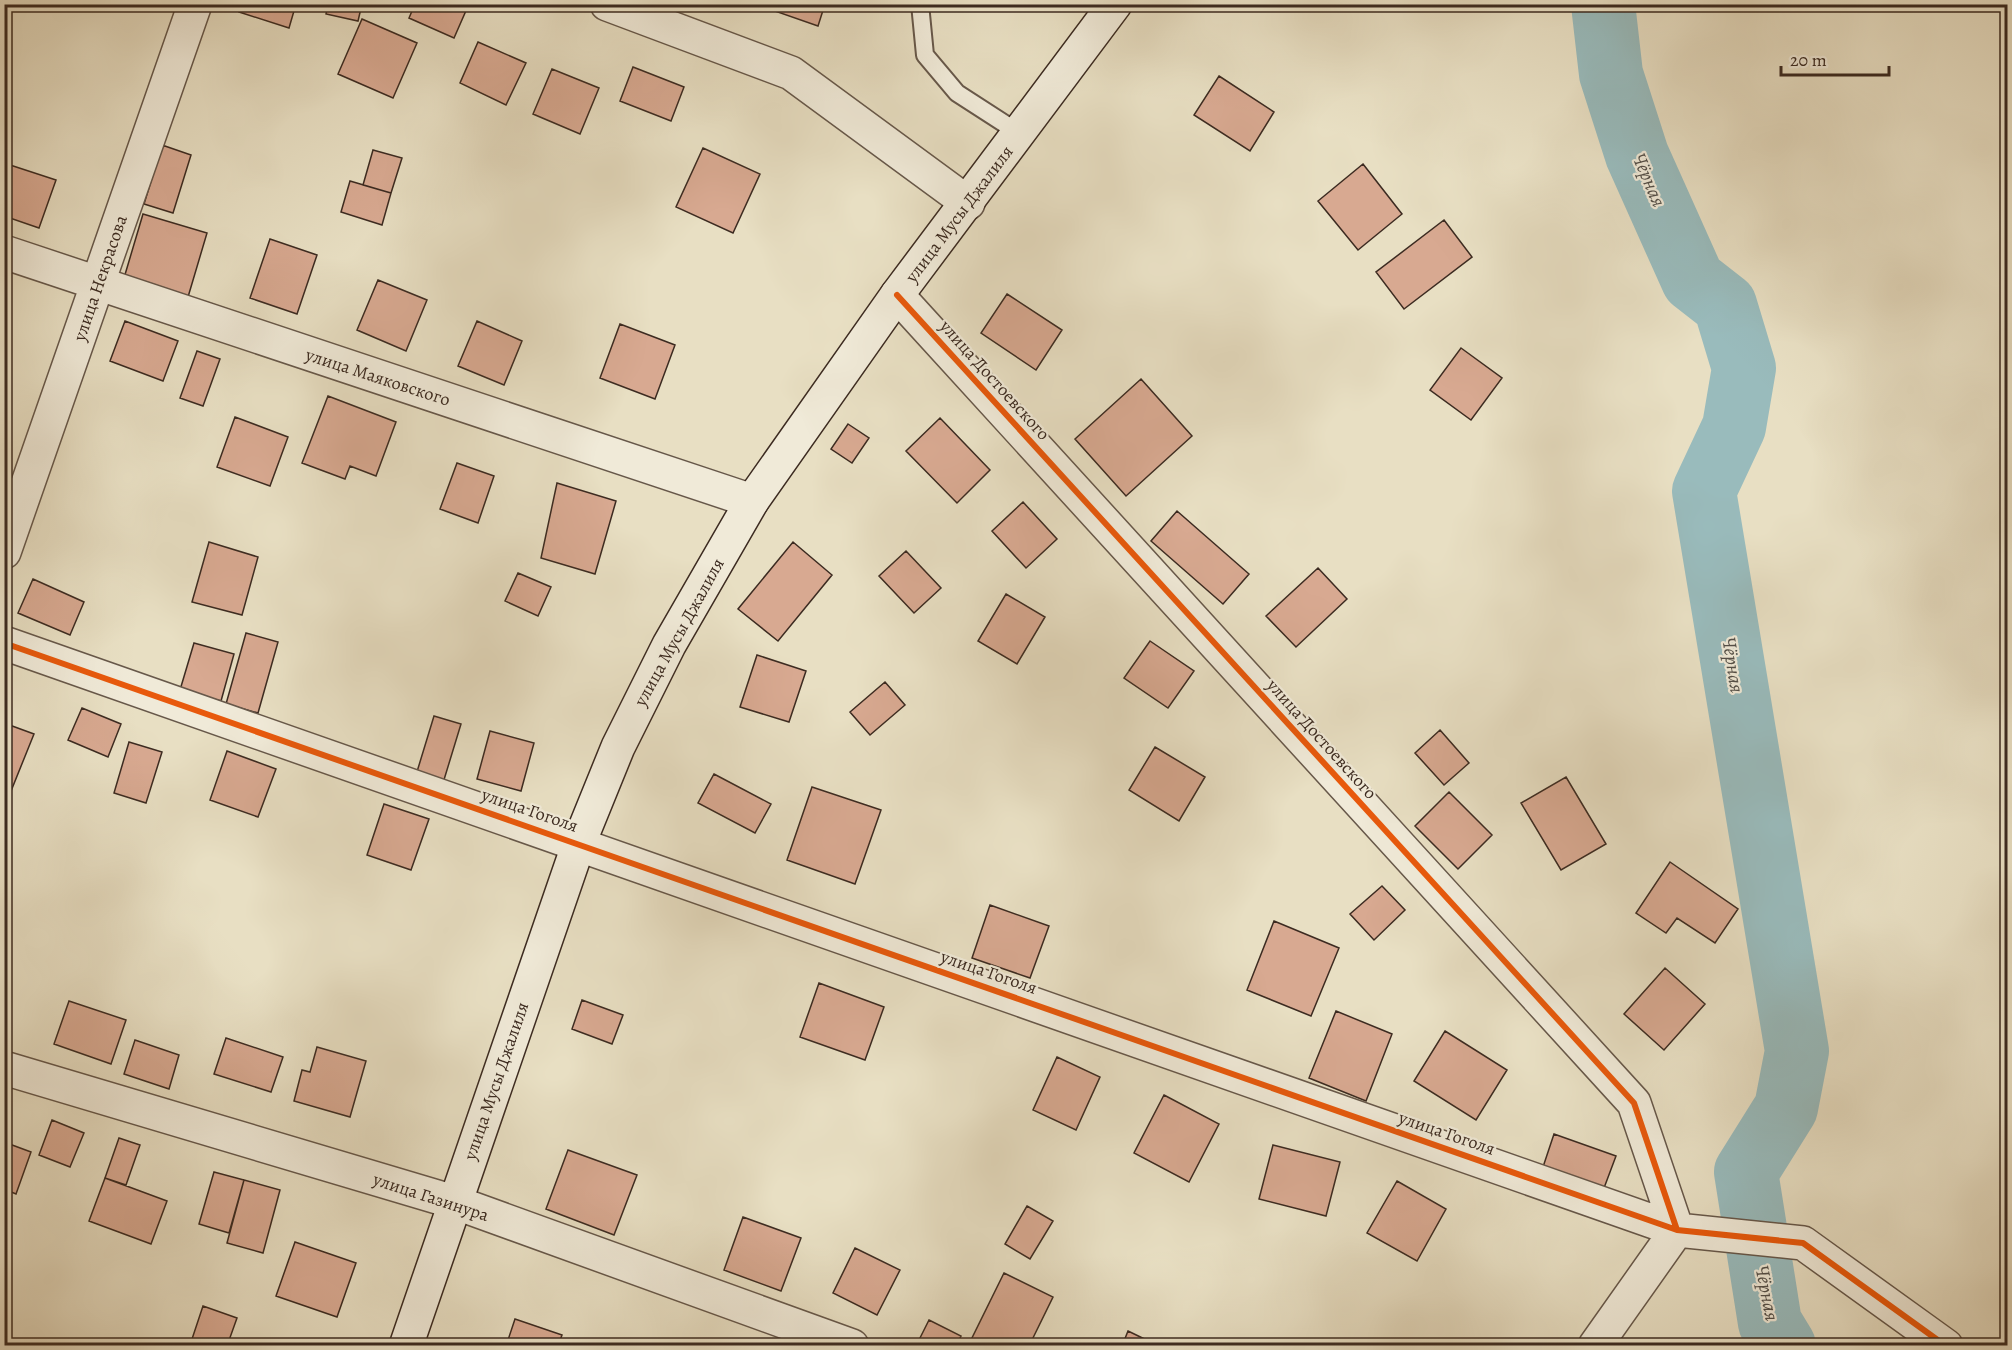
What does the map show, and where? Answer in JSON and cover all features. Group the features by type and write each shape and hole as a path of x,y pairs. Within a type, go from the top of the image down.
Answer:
{"street":[{"name":"улица Некрасова","path":"4,552 195,4"},
{"path":"607,4 791,73 968,203"},
{"name":"улица Мусы Джалиля","path":"406,1346 579,843 618,747 669,645 752,501 897,296 1115,4"},
{"name":"улица Маяковского","path":"4,252 752,501"},
{"name":"улица Достоевского","path":"897,296 1634,1103 1677,1230"},
{"name":"улица Гоголя","path":"4,643 1677,1230 1803,1243 1946,1346"},
{"name":"улица Газинура","path":"4,1068 454,1202 852,1346"},
{"path":"1595,1346 1677,1230"}],"lane":[{"path":"920,4 925,55 957,93 1019,133"}],"building":[{"path":"242,4 296,4 289,28 239,12"},
{"path":"328,4 362,4 358,21 326,14"},
{"path":"415,4 464,4 468,6 454,38 409,18"},
{"path":"755,4 825,4 818,26"},
{"path":"362,19 417,43 393,98 338,74"},
{"path":"478,42 526,63 506,105 460,83"},
{"path":"633,67 684,87 671,121 620,101"},
{"path":"552,69 599,88 580,134 533,114"},
{"path":"1219,76 1274,112 1250,151 1194,115"},
{"path":"162,145 191,155 173,213 144,204"},
{"path":"703,148 760,174 733,233 676,207"},
{"path":"373,150 402,158 391,193 363,185"},
{"path":"4,163 56,180 39,228 4,216"},
{"path":"1363,164 1402,214 1358,250 1318,201"},
{"path":"350,181 391,193 382,225 341,212"},
{"path":"143,214 207,233 188,297 124,278"},
{"path":"1444,220 1472,257 1404,309 1376,272"},
{"path":"270,239 317,255 297,314 250,298"},
{"path":"378,280 427,300 406,351 357,330"},
{"path":"1007,294 1062,330 1036,370 981,333"},
{"path":"125,321 178,341 163,381 110,361"},
{"path":"477,321 522,341 504,385 458,366"},
{"path":"620,324 675,345 655,399 600,378"},
{"path":"1461,348 1502,378 1471,420 1430,390"},
{"path":"197,351 220,359 203,406 180,398"},
{"path":"1141,379 1192,436 1126,496 1075,439"},
{"path":"328,396 396,422 376,476 350,466 345,479 302,463"},
{"path":"235,417 288,437 270,486 217,467"},
{"path":"940,418 990,470 957,503 906,451"},
{"path":"848,424 869,438 852,463 831,449"},
{"path":"457,463 494,476 478,523 440,509"},
{"path":"557,483 616,501 595,574 541,558"},
{"path":"1023,502 1057,539 1026,568 992,531"},
{"path":"1177,511 1249,574 1223,604 1151,541"},
{"path":"209,542 258,557 242,615 192,602"},
{"path":"793,542 832,575 778,641 738,609"},
{"path":"906,551 941,588 914,613 879,576"},
{"path":"1318,568 1347,599 1296,647 1266,616"},
{"path":"518,573 551,587 538,616 505,601"},
{"path":"33,579 84,602 70,635 18,613"},
{"path":"1006,594 1045,617 1017,664 978,641"},
{"path":"246,633 278,642 258,713 226,704"},
{"path":"1150,641 1194,671 1168,708 1124,678"},
{"path":"194,643 234,654 221,701 180,690"},
{"path":"757,655 806,671 789,722 740,707"},
{"path":"885,682 905,705 870,735 850,712"},
{"path":"82,708 121,724 108,757 68,740"},
{"path":"434,716 461,724 443,783 416,775"},
{"path":"4,723 34,734 11,791 4,789"},
{"path":"1440,730 1469,763 1444,785 1415,753"},
{"path":"490,731 534,743 521,791 477,779"},
{"path":"129,742 162,752 146,803 114,793"},
{"path":"1155,747 1205,777 1179,821 1129,790"},
{"path":"227,751 276,769 258,817 210,800"},
{"path":"714,774 771,804 755,833 698,803"},
{"path":"1566,777 1606,844 1561,870 1521,803"},
{"path":"812,787 881,810 855,884 787,860"},
{"path":"1449,792 1492,835 1458,869 1415,826"},
{"path":"384,804 429,819 411,870 367,855"},
{"path":"1670,862 1738,909 1715,943 1677,918 1666,933 1636,913"},
{"path":"1382,886 1405,910 1374,940 1350,914"},
{"path":"990,905 1049,926 1030,978 972,958"},
{"path":"1274,921 1339,948 1311,1016 1247,990"},
{"path":"1665,968 1705,1004 1664,1050 1624,1014"},
{"path":"819,983 884,1007 865,1060 800,1037"},
{"path":"582,1000 623,1015 612,1044 572,1029"},
{"path":"69,1001 126,1020 111,1064 54,1044"},
{"path":"1336,1011 1392,1034 1366,1101 1309,1078"},
{"path":"1445,1031 1507,1070 1476,1120 1414,1081"},
{"path":"226,1038 283,1057 271,1092 214,1074"},
{"path":"135,1040 179,1055 169,1089 124,1074"},
{"path":"317,1047 366,1061 350,1117 294,1101 302,1070 310,1072"},
{"path":"1057,1057 1100,1077 1076,1130 1033,1110"},
{"path":"1164,1095 1219,1124 1189,1182 1134,1153"},
{"path":"52,1120 84,1133 70,1167 39,1155"},
{"path":"1554,1134 1616,1156 1604,1188 1543,1167"},
{"path":"119,1138 140,1145 126,1185 105,1178"},
{"path":"4,1142 31,1152 16,1194 4,1189"},
{"path":"1273,1145 1340,1162 1326,1216 1259,1199"},
{"path":"568,1150 637,1175 614,1235 546,1209"},
{"path":"214,1172 244,1180 229,1233 199,1224"},
{"path":"105,1178 167,1201 151,1244 89,1221"},
{"path":"244,1180 280,1190 263,1253 227,1243"},
{"path":"1397,1181 1446,1209 1417,1261 1367,1233"},
{"path":"1027,1206 1053,1221 1030,1259 1005,1244"},
{"path":"743,1217 801,1238 781,1291 724,1270"},
{"path":"295,1242 356,1263 337,1317 276,1296"},
{"path":"855,1248 900,1270 877,1315 833,1293"},
{"path":"1004,1273 1053,1297 1029,1346 978,1346 970,1342"},
{"path":"203,1306 237,1318 227,1346 210,1346 192,1339"},
{"path":"515,1319 562,1335 558,1346 506,1346"},
{"path":"929,1320 961,1336 956,1346 916,1346"},
{"path":"1128,1331 1159,1346 1122,1346"}],"waterway":[{"name":"Чёрная","path":"1603,4 1611,74 1637,155 1693,280 1725,305 1744,368 1734,427 1704,491 1797,1051 1786,1108 1746,1172 1770,1323 1784,1346"}],"cycle path":[{"path":"897,295 1634,1103 1677,1230"},
{"path":"4,643 1677,1230 1803,1243 1946,1346"}]}
